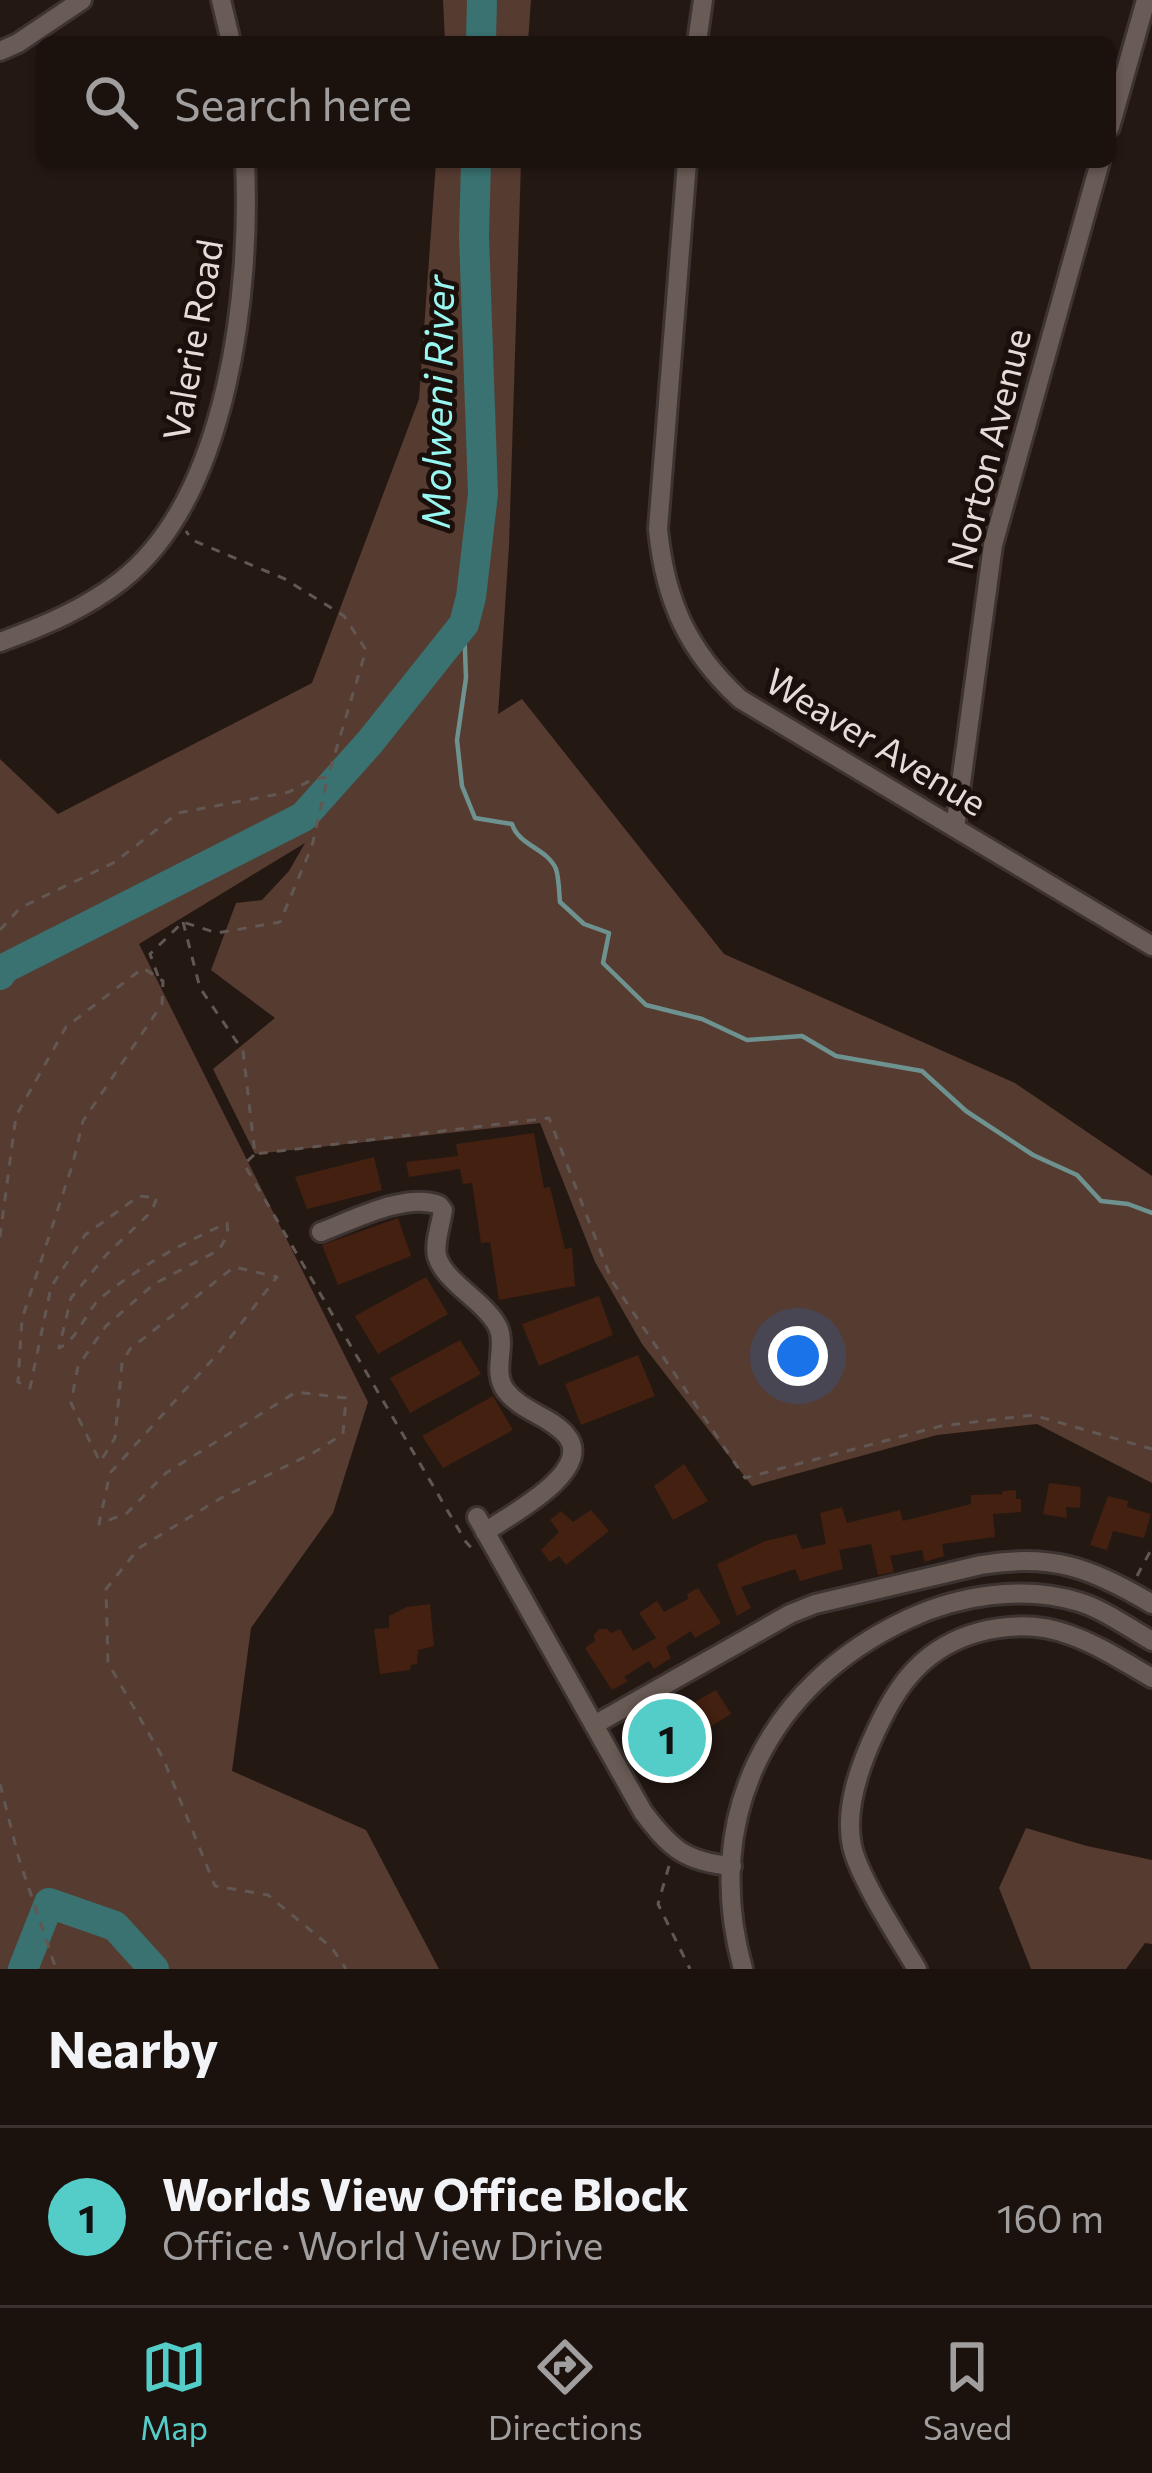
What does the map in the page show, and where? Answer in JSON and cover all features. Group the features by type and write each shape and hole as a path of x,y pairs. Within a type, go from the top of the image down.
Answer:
{"street":[{"path":"0,51 82,0"},
{"path":"221,0 230,36"},
{"path":"698,36 703,0"},
{"path":"1116,109 1146,14"},
{"name":"Valerie Road","path":"0,642 71,614 124,579 179,513 206,459 231,358 246,225 245,168"},
{"name":"Weaver Avenue","path":"687,168 658,529 661,562 681,625 711,669 740,699 1152,946"},
{"name":"Norton Avenue","path":"955,828 993,545 1098,168"},
{"path":"321,1232 416,1201 428,1201 443,1210 437,1256 496,1323 503,1388 566,1434 572,1455 561,1477 536,1498 481,1524 643,1812 680,1853 732,1866"},
{"path":"594,1725 814,1604 1009,1560 1038,1560 1091,1572 1152,1604"},
{"path":"743,1969 730,1906 732,1866 748,1782 780,1721 826,1670 888,1628 917,1615 959,1601 1018,1594 1082,1603 1152,1641"},
{"path":"916,1969 858,1864 850,1828 852,1799 872,1741 890,1703 913,1672 930,1655 969,1636 1019,1626 1068,1634 1152,1678"}],"path":[{"path":"179,513 193,540 285,579 344,616 366,650 312,846 280,922 218,934 183,922"},
{"path":"0,930 20,908 115,862 178,813 290,792 313,779 328,777"},
{"path":"159,978 150,954 183,922"},
{"path":"183,922 200,988 243,1051 255,1154"},
{"path":"0,1237 16,1116 66,1027 143,968 163,981 162,1004 83,1121 22,1319 18,1382 30,1388 51,1287 85,1234 139,1196 157,1198 151,1212 106,1254 71,1298 59,1348 70,1343 96,1301 166,1251 227,1223 228,1234 219,1250 154,1284 106,1326 78,1366 71,1403 100,1462 115,1438 122,1363 130,1349 234,1267 277,1277 220,1352 110,1473 100,1524 127,1513 166,1472 296,1392 346,1398 343,1435 221,1498 139,1548 106,1589 108,1663 163,1758 215,1886 268,1895 332,1948 346,1969"},
{"path":"496,1553 484,1561 466,1542 244,1164 255,1154 549,1118 611,1281 745,1478 941,1426 1033,1415 1152,1450"},
{"path":"1121,1586 1134,1582 1152,1548"},
{"path":"0,1784 55,1968"},
{"path":"680,1853 669,1866 658,1904 690,1969"}],"shaded area":[{"path":"443,0 531,0 528,36 445,36"},
{"path":"436,168 521,168 509,546 498,714 522,699 724,954 1015,1083 1152,1176 1152,1483 1037,1424 937,1435 752,1486 642,1344 595,1262 540,1123 255,1154 213,1069 275,1018 211,970 236,903 262,900 289,871 305,843 139,944 368,1402 333,1513 251,1628 232,1771 366,1830 439,1969 0,1969 0,759 58,814 312,683 419,399"},
{"path":"1026,1828 1152,1860 1152,1944 1145,1943 1126,1969 1031,1969 999,1888"}],"building":[{"path":"534,1133 544,1188 550,1187 565,1249 572,1248 575,1286 499,1300 490,1242 481,1243 472,1183 463,1184 460,1169 409,1177 406,1162 458,1156 456,1144"},
{"path":"374,1157 382,1190 307,1209 295,1177"},
{"path":"398,1218 411,1256 338,1285 322,1245"},
{"path":"426,1277 448,1314 378,1354 355,1316"},
{"path":"599,1296 613,1335 539,1366 522,1324"},
{"path":"460,1340 481,1374 410,1413 390,1378"},
{"path":"638,1355 655,1396 581,1425 565,1384"},
{"path":"493,1396 513,1430 443,1468 422,1436"},
{"path":"684,1464 708,1501 673,1520 654,1486"},
{"path":"1049,1483 1081,1487 1080,1508 1066,1507 1067,1518 1043,1514"},
{"path":"1016,1490 1021,1512 993,1514 995,1537 942,1544 944,1556 925,1562 922,1550 890,1556 894,1572 878,1575 871,1544 839,1550 843,1569 800,1581 795,1569 741,1587 751,1608 737,1616 717,1564 765,1541 796,1534 802,1549 826,1544 820,1513 842,1507 847,1523 900,1510 903,1521 971,1504 971,1495"},
{"path":"1108,1496 1151,1514 1144,1538 1113,1531 1107,1550 1090,1545"},
{"path":"591,1510 609,1531 566,1565 559,1556 550,1562 541,1550 559,1532 550,1520 561,1511 573,1522"},
{"path":"698,1588 721,1623 695,1638 691,1631 666,1647 671,1658 654,1669 649,1661 612,1690 585,1648 595,1641 599,1629 611,1633 620,1629 633,1651 656,1638 639,1613 657,1601 664,1612"},
{"path":"430,1604 434,1646 418,1650 417,1664 410,1670 380,1674 374,1629 389,1628 389,1616 407,1607"},
{"path":"716,1690 731,1714 682,1744 695,1770 670,1785 640,1732"}],"waterway":[{"name":"Molweni River","path":"481,36 482,0"},
{"name":"Molweni River","path":"0,975 5,968 303,817 464,624 483,494 476,168"},
{"path":"464,624 466,678 457,740 462,786 475,818 512,824 552,862 560,902 584,924 609,933 603,963 646,1005 702,1019 747,1040 802,1036 836,1056 922,1071 966,1111 1033,1155 1077,1175 1101,1201 1152,1213"},
{"name":"Molweni River","path":"23,1969 49,1903 115,1926 154,1969"}],"place":[{"name":"Worlds View Office Block","path":"667,1738"}]}
